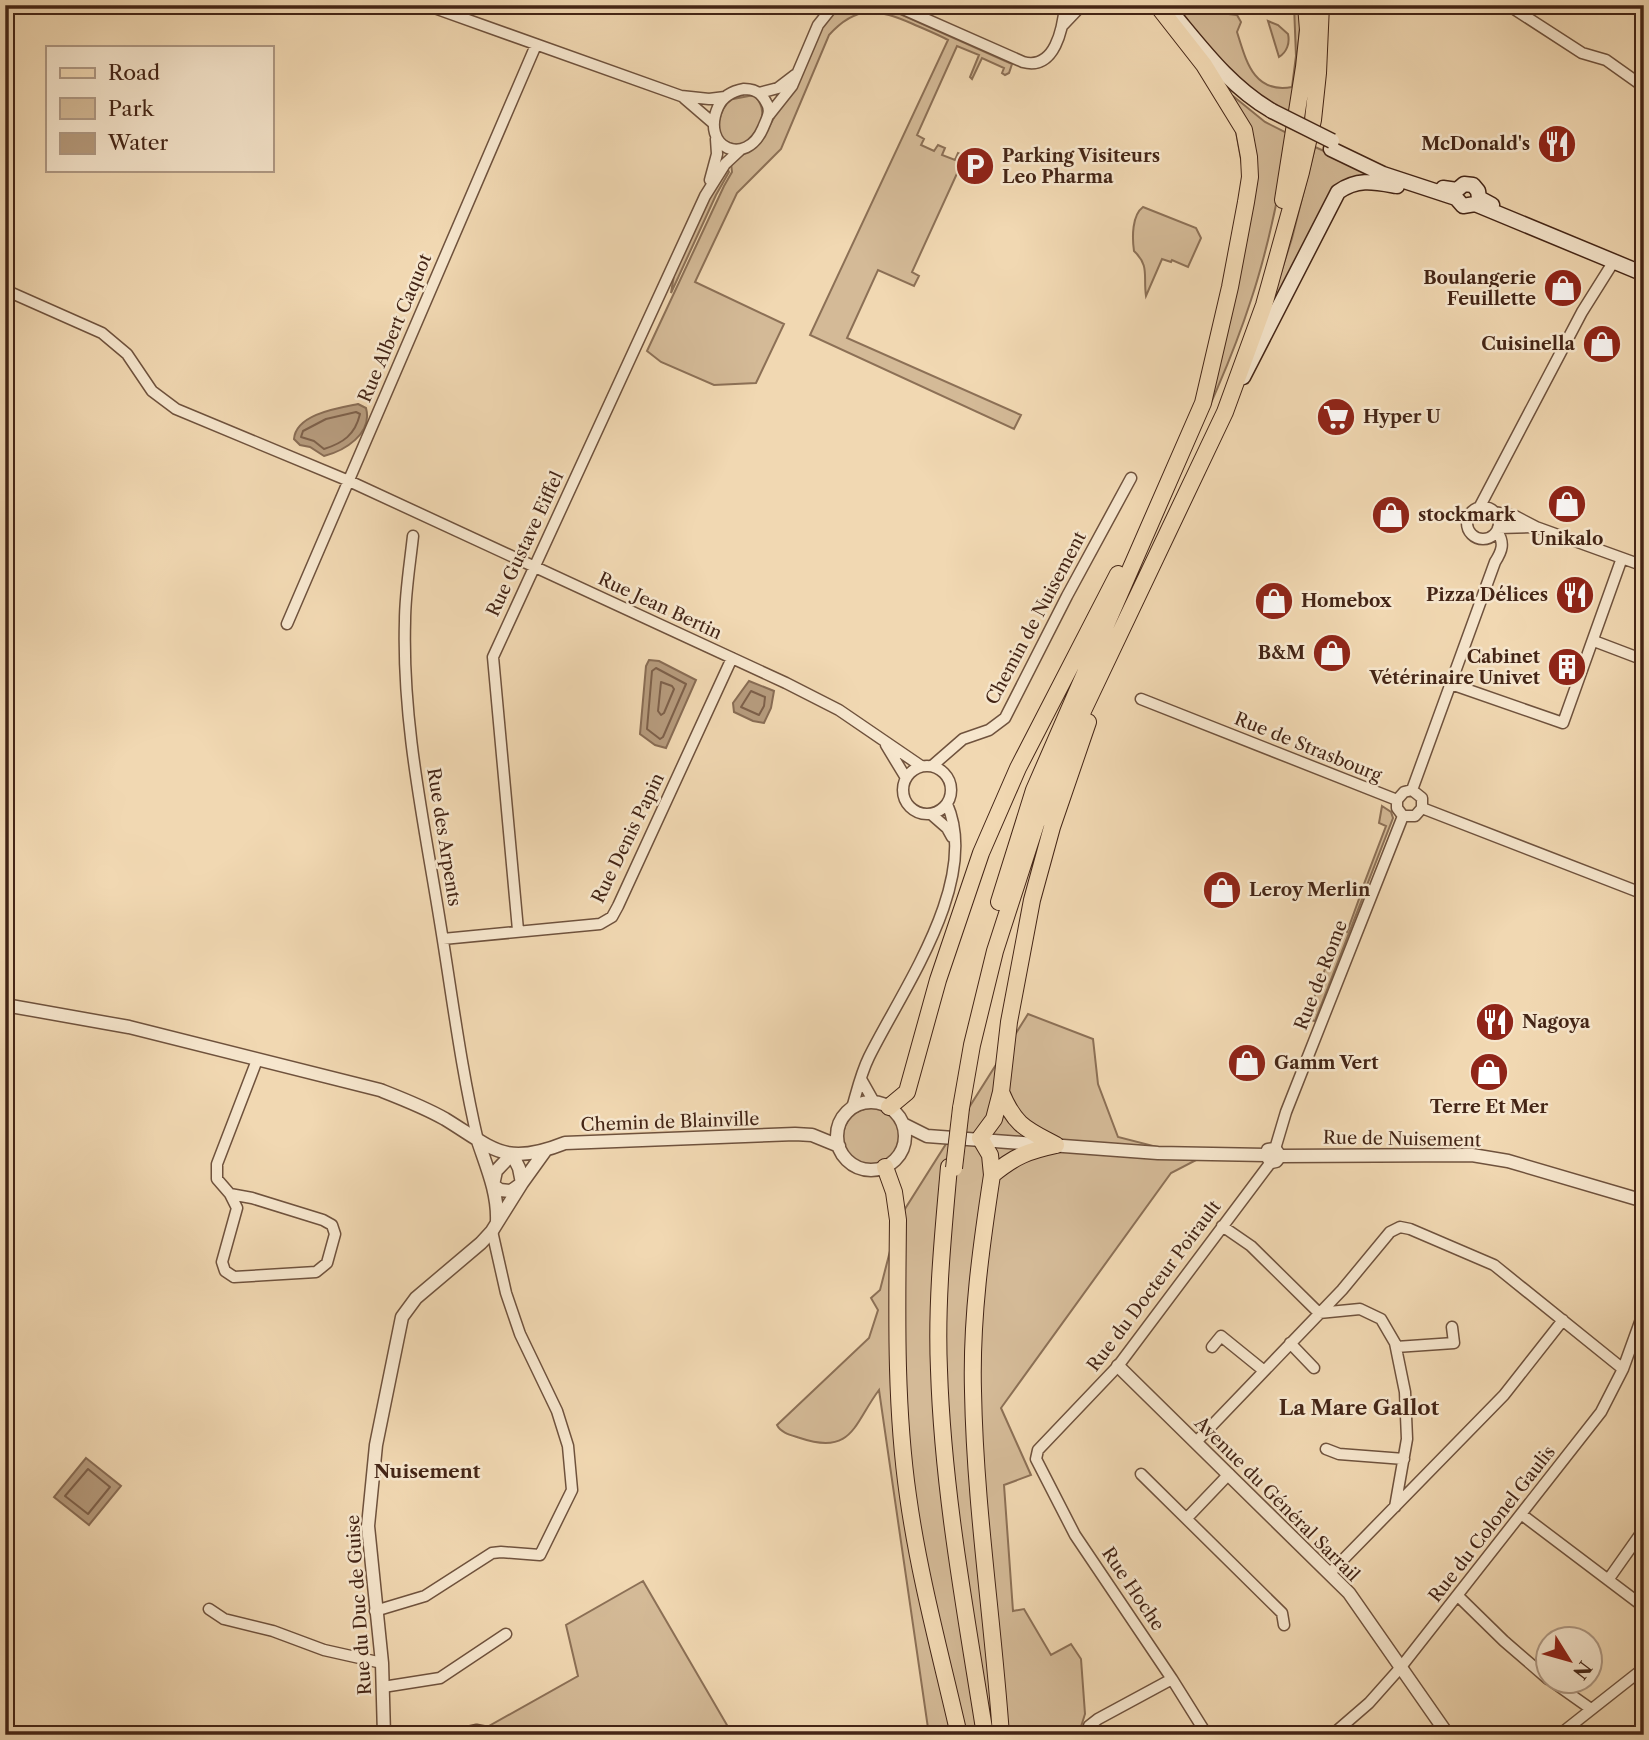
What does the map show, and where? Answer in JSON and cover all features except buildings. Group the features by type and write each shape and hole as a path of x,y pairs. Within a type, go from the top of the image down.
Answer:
{"main road":[{"path":"993,935 999,900 1034,790 1195,423 1215,358 1246,202 1250,177 1244,130 1204,65 1157,5"},
{"path":"1166,5 1223,73 1272,115"},
{"path":"985,1735 951,1520 939,1381 939,1294 965,1046 993,935 1045,778 1224,391 1261,286 1278,221 1293,144 1308,30 1306,5"},
{"path":"1225,412 1269,289 1301,172 1313,120 1321,5"},
{"path":"1204,65 1239,98 1377,171 1425,189"},
{"path":"1332,145 1457,194 1463,206 1470,206 1477,201 1599,257 1644,274"},
{"path":"958,1109 995,951 1032,835 1082,713 1225,412 1338,192 1350,184 1365,181 1457,194"},
{"path":"882,1105 906,1092 937,980 981,853 1018,768 1140,531 1189,426 1215,358"},
{"path":"1001,1735 977,1502 972,1389 974,1322 982,1239 992,1175 990,1155 980,1138 994,1119 1001,1092 1018,965 1052,827 1089,718 1132,609"},
{"path":"1001,1092 1012,1115 1022,1127 1056,1145"},
{"path":"992,1175 1011,1160 1027,1152 1056,1145"},
{"path":"885,1167 893,1188 898,1220 899,1417 908,1497 930,1614 959,1735"},
{"path":"952,1168 947,1239 944,1377 957,1526 991,1735"}],"street":[{"path":"426,5 681,96 709,99 725,97 744,89 759,93 778,88 797,73"},
{"path":"725,97 713,123 716,139 727,148 740,150 755,142 769,115 789,91 818,25 834,5"},
{"path":"894,5 1030,64 1040,63 1049,57 1063,25 1065,5"},
{"path":"1063,25 1082,5"},
{"path":"1508,5 1582,53 1606,60 1644,87"},
{"name":"Rue Albert Caquot","path":"287,624 536,45"},
{"path":"759,93 768,104 769,115"},
{"path":"681,96 713,123"},
{"name":"Rue Gustave Eiffel","path":"705,197 717,154 716,139"},
{"name":"Rue Gustave Eiffel","path":"518,930 492,671 493,657 705,197 720,171 740,150"},
{"path":"1397,800 1397,808 1403,816 1415,816 1422,808 1422,798 1412,790 1495,562 1494,533 1499,521 1487,509 1487,495 1582,312 1614,261"},
{"name":"Rue Jean Bertin","path":"5,290 102,333 127,354 152,391 176,409 349,481 732,658 839,710 927,766"},
{"name":"Chemin de Nuisement","path":"927,766 950,752 963,739 989,730 1005,718 1131,478"},
{"path":"1536,527 1494,533 1477,539 1467,528 1470,513 1487,509 1515,516 1536,527 1644,566"},
{"name":"Rue des Arpents","path":"413,536 404,620 407,704 418,800 443,939 463,1075 478,1141"},
{"path":"1451,684 1563,723 1622,558"},
{"path":"1594,641 1644,660"},
{"name":"Rue Denis Papin","path":"443,939 600,924 612,917 732,658"},
{"name":"Rue de Strasbourg","path":"1140,699 1397,800 1401,793 1412,790"},
{"name":"Rue Jean Bertin","path":"883,740 906,778"},
{"path":"852,1108 869,1058 937,924 951,885 955,858 954,839 947,804 951,785 945,773 950,752"},
{"path":"945,773 927,766 910,773 903,791 908,804 918,812 932,814 954,839"},
{"path":"932,814 947,804"},
{"path":"1422,808 1644,894"},
{"name":"Rue de Rome","path":"1273,1155 1286,1112 1403,816"},
{"name":"Chemin de Blainville","path":"5,1004 129,1027 380,1090 416,1103 495,1151 512,1154 545,1151 565,1143 812,1135 840,1122"},
{"path":"230,1194 252,1198 332,1225 335,1234 327,1263 316,1272 234,1277 225,1271 222,1262 237,1208 230,1194 217,1179 217,1164 257,1060"},
{"path":"861,1079 882,1105 903,1124 905,1141 898,1157 885,1167 863,1169 852,1164 839,1146 840,1122 852,1108 861,1103 882,1105"},
{"name":"Rue de Nuisement","path":"903,1124 927,1136 1158,1153 1472,1155 1508,1161 1644,1200"},
{"name":"Chemin de Blainville","path":"812,1135 839,1146"},
{"path":"902,1150 927,1136"},
{"path":"376,1611 425,1596 492,1553 540,1555 572,1490 568,1446 557,1411 520,1334 506,1293 495,1226 494,1185 496,1171 512,1154 519,1168 522,1183 511,1191 500,1189 494,1185 478,1141"},
{"name":"Rue du Duc de Guise","path":"384,1735 382,1663 368,1527 376,1445 402,1317 416,1298 481,1243 545,1151"},
{"name":"Rue du Docteur Poirault","path":"1036,1459 1038,1450 1118,1366 1273,1155"},
{"path":"1222,1226 1251,1246 1319,1312 1360,1308 1381,1319 1396,1347 1405,1392 1407,1439 1395,1507"},
{"path":"1196,1442 1342,1290 1390,1232 1400,1227 1488,1261 1623,1369"},
{"name":"Rue du Colonel Gaulis","path":"1332,1735 1368,1703 1401,1667 1601,1412 1623,1369 1644,1311"},
{"path":"1330,1573 1504,1395 1563,1320"},
{"path":"1396,1347 1454,1343 1452,1326"},
{"path":"1212,1346 1221,1336 1263,1370"},
{"path":"1290,1343 1314,1368"},
{"name":"Avenue du Général Sarrail","path":"1118,1366 1349,1593 1448,1735"},
{"path":"1326,1449 1339,1454 1404,1459"},
{"name":"Rue Hoche","path":"1036,1459 1075,1535 1207,1735"},
{"path":"1142,1474 1282,1613 1284,1625"},
{"path":"1186,1518 1229,1474"},
{"path":"1521,1514 1644,1606"},
{"path":"1608,1580 1644,1529"},
{"path":"1458,1596 1534,1667"},
{"path":"209,1609 224,1619 274,1632 324,1650 382,1663"},
{"path":"383,1687 440,1678 506,1634"},
{"path":"1559,1735 1644,1668"},
{"path":"1086,1735 1089,1726 1098,1719 1172,1679"},
{"path":"1569,1694 1591,1709"},
{"path":"453,1735 476,1730 502,1735"}],"green space":[{"path":"844,5 880,5 1012,64 1009,73 1005,75 1002,73 1004,68 982,58 972,79 970,77 979,55 957,46 917,135 924,139 921,145 934,151 938,145 945,148 942,155 955,160 958,153 965,156 912,272 919,276 914,286 878,270 847,338 1021,415 1014,429 810,335 948,40 889,15 868,12 859,14 839,25 829,35 781,149 737,193 695,282 784,324 756,383 714,385 661,362 647,351 732,172 731,163 761,142 823,25 835,10"},
{"path":"1173,5 1206,5 1220,13 1237,15 1241,22 1237,32 1253,73 1268,85 1279,88 1292,87 1296,56 1294,5 1302,5 1292,116 1258,96 1213,55"},
{"path":"1268,21 1288,34 1287,47 1279,57"},
{"path":"754,95 762,108 758,127 744,145 726,141 721,137 719,124 728,100"},
{"path":"1233,96 1265,122 1289,134 1273,218 1251,300 1223,375 1168,497 1198,422 1249,203 1230,99"},
{"path":"1315,147 1383,177 1345,183 1260,338 1292,238"},
{"path":"727,168 729,172 671,293 674,275 712,191"},
{"path":"1143,207 1196,228 1201,238 1188,267 1162,259 1146,296 1144,267 1134,251 1133,239 1135,221"},
{"path":"1382,806 1391,812 1393,818 1367,885 1364,884 1386,826 1379,823"},
{"path":"1363,888 1366,889 1315,1021 1310,1020 1307,1016 1340,930 1347,932"},
{"path":"1028,1014 1093,1039 1098,1084 1118,1137 1200,1158 1171,1173 1001,1408 1031,1475 1004,1485 1013,1611 1024,1609 1051,1655 1071,1644 1081,1659 1085,1714 1079,1733 929,1735 879,1390 850,1433 831,1443 800,1438 781,1430 777,1425 869,1338 878,1310 871,1298 880,1290 898,1220"},
{"path":"866,1108 878,1108 893,1116 901,1131 901,1143 893,1158 878,1166 866,1166 851,1158 843,1143 843,1131 851,1116"},
{"path":"643,1581 731,1732 715,1735 539,1735 489,1726 578,1676 566,1625"}],"water":[{"path":"358,404 366,408 365,426 355,440 340,450 324,456 310,447 300,445 294,439 297,430 310,418 329,410"},
{"path":"649,660 659,661 696,680 666,748 655,745 640,734 646,666"},
{"path":"749,681 774,691 771,708 764,723 734,712 733,703"},
{"path":"86,1458 121,1486 89,1525 54,1497"}],"place":[{"name":"McDonald's","path":"1557,144"},
{"name":"Parking Visiteurs Leo Pharma","path":"975,166"},
{"name":"Boulangerie Feuillette","path":"1563,288"},
{"name":"Cuisinella","path":"1602,344"},
{"name":"Hyper U","path":"1336,417"},
{"name":"Unikalo","path":"1567,504"},
{"name":"stockmark","path":"1391,515"},
{"name":"Pizza Délices","path":"1575,595"},
{"name":"Homebox","path":"1274,601"},
{"name":"B&M","path":"1332,653"},
{"name":"Cabinet Vétérinaire Univet","path":"1567,667"},
{"name":"Leroy Merlin","path":"1222,890"},
{"name":"Nagoya","path":"1495,1022"},
{"name":"Gamm Vert","path":"1247,1063"},
{"name":"Terre Et Mer","path":"1489,1072"}],"district":[{"name":"La Mare Gallot","path":"1359,1408"},
{"name":"Nuisement","path":"427,1471"}]}
